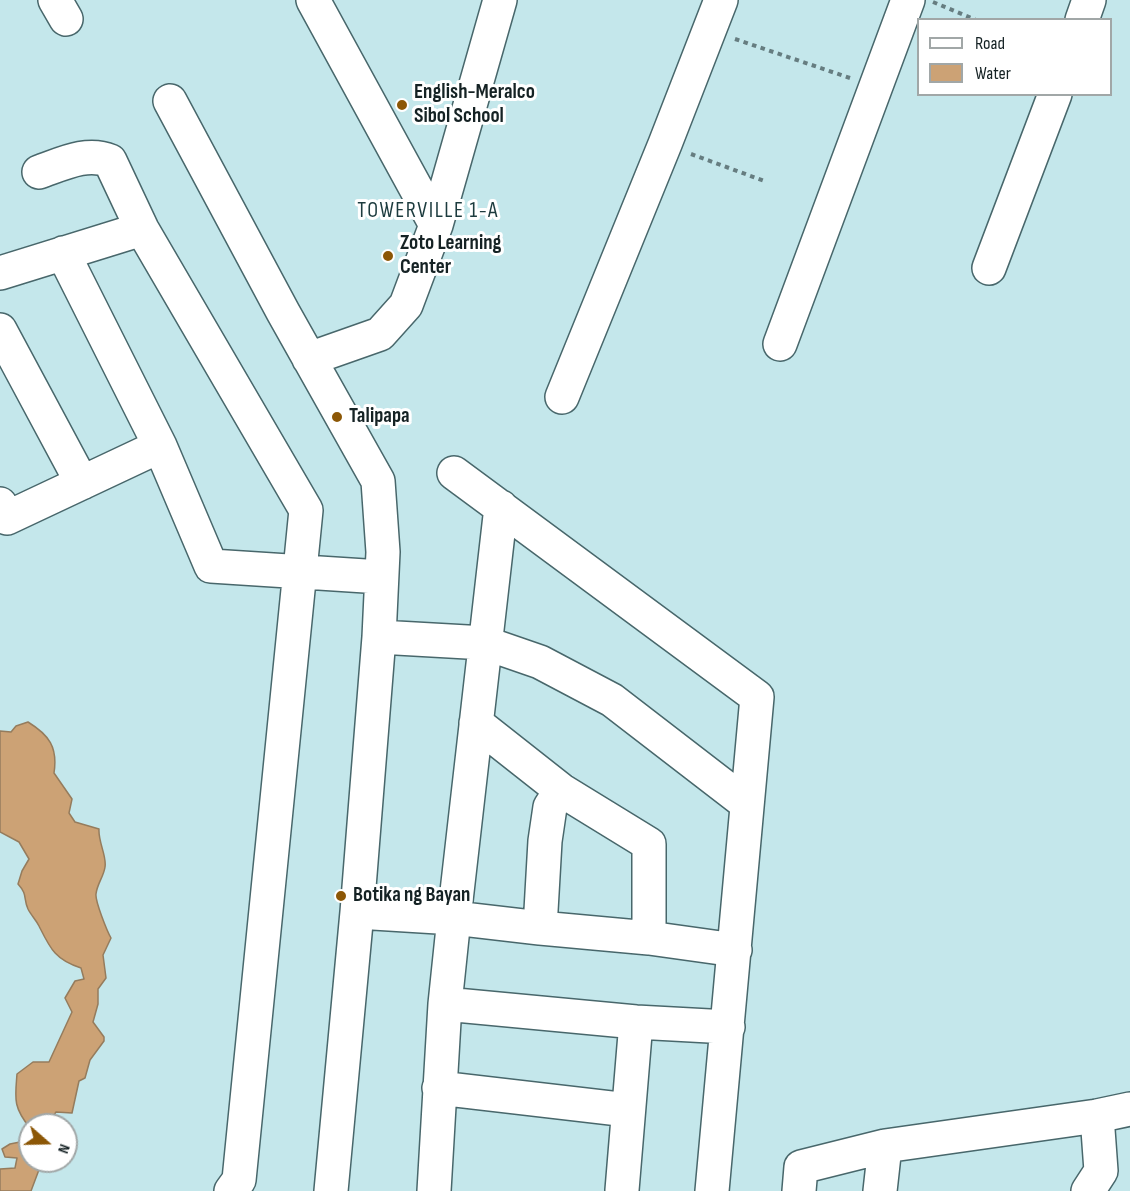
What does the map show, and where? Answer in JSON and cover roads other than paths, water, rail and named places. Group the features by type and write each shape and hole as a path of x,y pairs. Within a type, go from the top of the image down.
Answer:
{"street":[{"path":"313,0 436,225"},
{"path":"309,358 380,334 406,305 436,225 500,0"},
{"path":"562,397 721,0"},
{"path":"780,344 908,0"},
{"path":"1083,18 1089,0"},
{"path":"989,268 1054,96"},
{"path":"170,101 378,482 383,552 379,637 357,912 331,1191"},
{"path":"39,172 87,157 99,156 110,161 142,229 306,510 239,1180 231,1191"},
{"path":"0,273 142,229"},
{"path":"63,253 160,446 211,566 381,577"},
{"path":"0,330 82,483"},
{"path":"0,504 7,518 160,446"},
{"path":"454,473 757,697 729,1027 712,1191"},
{"path":"434,1191 445,1004 501,507"},
{"path":"379,637 485,644 540,662 612,700 747,804"},
{"path":"476,723 561,790 650,844 649,938"},
{"path":"540,928 545,841 550,807 561,790"},
{"path":"357,912 454,918 649,938 735,950"},
{"path":"445,1004 636,1022 729,1027"},
{"path":"622,1190 636,1022"},
{"path":"439,1088 628,1110"},
{"path":"799,1191 801,1167 885,1146 1097,1116 1130,1109"},
{"path":"1088,1191 1101,1171 1097,1116"},
{"path":"880,1191 885,1146"}],"water":[{"path":"28,722 47,737 55,756 54,773 72,799 69,813 75,822 99,829 104,854 104,870 96,898 111,938 103,955 106,978 98,989 98,1004 93,1022 104,1037 104,1041 90,1060 85,1078 79,1081 72,1113 20,1113 16,1102 17,1074 33,1062 49,1062 72,1012 65,998 75,981 84,979 81,968 65,961 54,952 29,911 23,891 18,884 29,859 19,842 0,832 0,731 11,732 16,726"},
{"path":"18,1142 18,1173 38,1173 31,1191 0,1191 0,1169 15,1168 17,1158 5,1157 2,1149"}],"place":[{"name":"English-Meralco Sibol School","path":"402,105"},
{"name":"Zoto Learning Center","path":"388,256"},
{"name":"Talipapa","path":"337,417"},
{"name":"Botika ng Bayan","path":"341,896"}],"district":[{"name":"TOWERVILLE 1-A","path":"428,211"}]}
